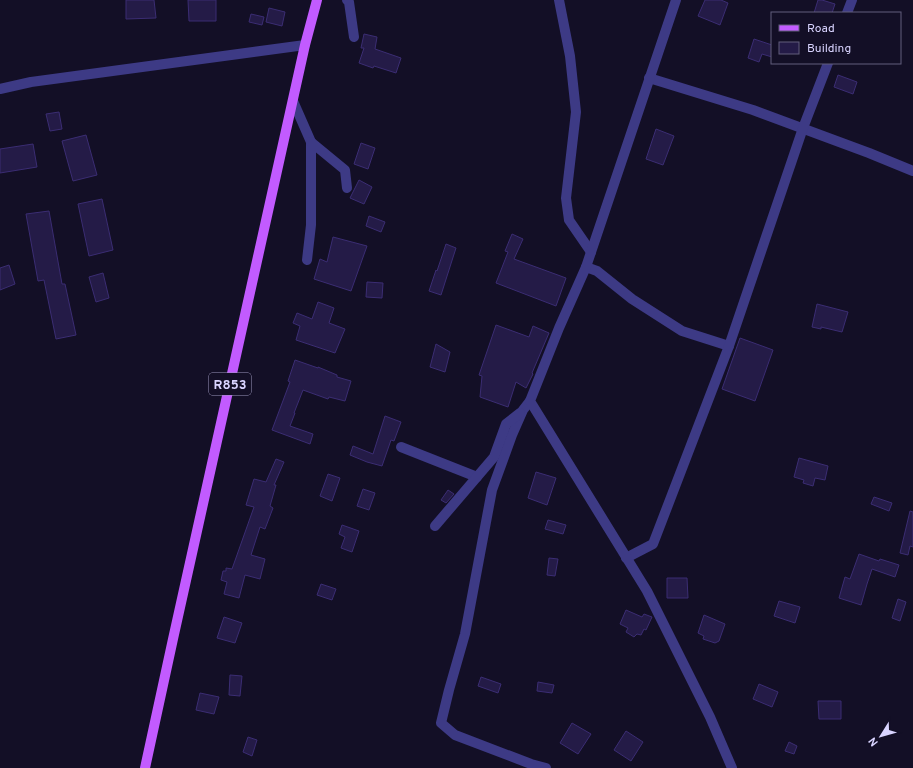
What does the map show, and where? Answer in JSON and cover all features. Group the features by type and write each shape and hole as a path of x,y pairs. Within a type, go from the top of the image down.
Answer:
{"main road":[{"name":"R853","path":"145,768 172,639 316,0"}],"street":[{"path":"347,0 354,37"},
{"path":"559,0 570,56 576,112 566,198 569,220 591,252"},
{"path":"434,526 494,457 506,424 523,410 530,401 559,328 586,267 676,0"},
{"path":"847,12 852,0"},
{"path":"0,89 31,82 305,45"},
{"path":"626,558 654,544 729,346 803,128 828,64"},
{"path":"650,78 752,110 803,128 913,171"},
{"path":"293,101 311,142 311,225 307,260"},
{"path":"311,142 346,170 347,188"},
{"path":"586,267 597,271 632,299 682,331 729,346"},
{"path":"530,401 647,591 710,717 732,768"},
{"path":"523,410 512,435 492,490 465,634 441,723 455,735 531,764 546,768"},
{"path":"401,447 477,477"}],"building":[{"path":"126,0 154,0 156,18 126,19"},
{"path":"188,0 216,0 216,21 189,21"},
{"path":"705,0 721,0 728,3 720,25 698,16"},
{"path":"818,0 835,4 832,12 814,12"},
{"path":"269,8 285,12 282,26 266,22"},
{"path":"251,14 264,17 262,25 249,22"},
{"path":"364,34 377,37 375,49 401,58 396,73 359,63 364,48 361,48"},
{"path":"754,39 771,45 771,57 762,54 759,62 748,58"},
{"path":"838,75 857,82 853,94 834,87"},
{"path":"59,112 62,129 50,131 46,114"},
{"path":"656,129 674,136 663,165 646,159"},
{"path":"86,135 97,175 73,181 62,141"},
{"path":"361,143 375,148 368,169 354,164"},
{"path":"33,144 37,167 0,173 0,149"},
{"path":"359,180 372,187 364,204 350,198"},
{"path":"102,199 113,250 89,256 78,204"},
{"path":"49,211 62,284 65,284 76,335 56,339 44,280 38,281 26,214"},
{"path":"369,216 385,222 381,232 366,226"},
{"path":"512,234 523,239 514,259 566,278 556,306 496,283 508,252 505,251"},
{"path":"333,237 367,246 351,291 314,279 320,259 327,262"},
{"path":"446,244 456,248 441,295 429,291"},
{"path":"9,265 15,284 0,290 0,268"},
{"path":"103,273 109,298 96,302 89,277"},
{"path":"367,282 383,283 382,298 366,297"},
{"path":"318,302 334,308 329,323 345,329 335,353 296,340 300,326 293,323 297,313 312,319"},
{"path":"817,304 848,312 842,332 821,327 821,329 812,327"},
{"path":"496,325 529,337 533,326 549,333 526,388 516,382 508,407 480,397 482,376 479,375"},
{"path":"740,338 773,350 755,401 722,389"},
{"path":"436,344 450,352 445,372 430,367"},
{"path":"295,360 318,367 337,375 337,377 351,381 345,401 329,397 328,399 303,390 290,426 313,434 310,444 272,430 290,382 288,381"},
{"path":"385,416 401,422 394,441 391,440 382,466 350,455 353,446 373,454"},
{"path":"799,458 828,466 825,480 815,478 813,486 803,483 804,480 794,477"},
{"path":"276,459 284,462 274,485 276,485 270,506 273,508 265,529 260,527 251,555 265,559 260,579 245,575 239,598 224,594 227,582 221,580 223,571 226,571 226,568 232,569 254,507 246,505 254,479 266,482"},
{"path":"536,472 556,478 547,505 528,498"},
{"path":"328,474 340,478 332,501 320,496"},
{"path":"363,489 375,493 369,510 357,506"},
{"path":"448,490 454,494 446,503 441,500"},
{"path":"874,497 892,503 889,511 871,504"},
{"path":"910,511 913,512 913,547 910,546 908,555 900,553"},
{"path":"548,520 566,525 563,534 545,529"},
{"path":"342,525 359,531 352,552 341,548 345,537 339,534"},
{"path":"859,554 879,561 880,559 899,565 895,577 872,569 861,605 839,598 845,577 850,579"},
{"path":"549,558 558,559 555,576 547,575"},
{"path":"667,578 687,578 688,598 667,598"},
{"path":"321,584 336,589 332,600 317,595"},
{"path":"898,599 906,602 900,621 892,618"},
{"path":"779,601 800,607 795,623 774,616"},
{"path":"626,610 642,617 644,614 652,617 646,630 644,629 641,635 637,634 634,637 626,632 628,628 620,624"},
{"path":"704,615 725,624 719,641 715,643 703,639 704,636 698,633"},
{"path":"224,617 242,623 235,643 217,638"},
{"path":"230,675 242,676 240,696 229,695"},
{"path":"481,677 501,684 498,693 478,686"},
{"path":"538,682 554,685 552,693 537,691"},
{"path":"759,684 778,692 772,707 753,699"},
{"path":"200,693 219,697 214,714 196,710"},
{"path":"818,701 841,701 841,719 819,719"},
{"path":"572,723 591,734 578,754 560,743"},
{"path":"626,731 643,742 631,761 614,750"},
{"path":"248,737 257,740 252,756 243,752"},
{"path":"789,742 797,746 794,754 785,751"}]}
